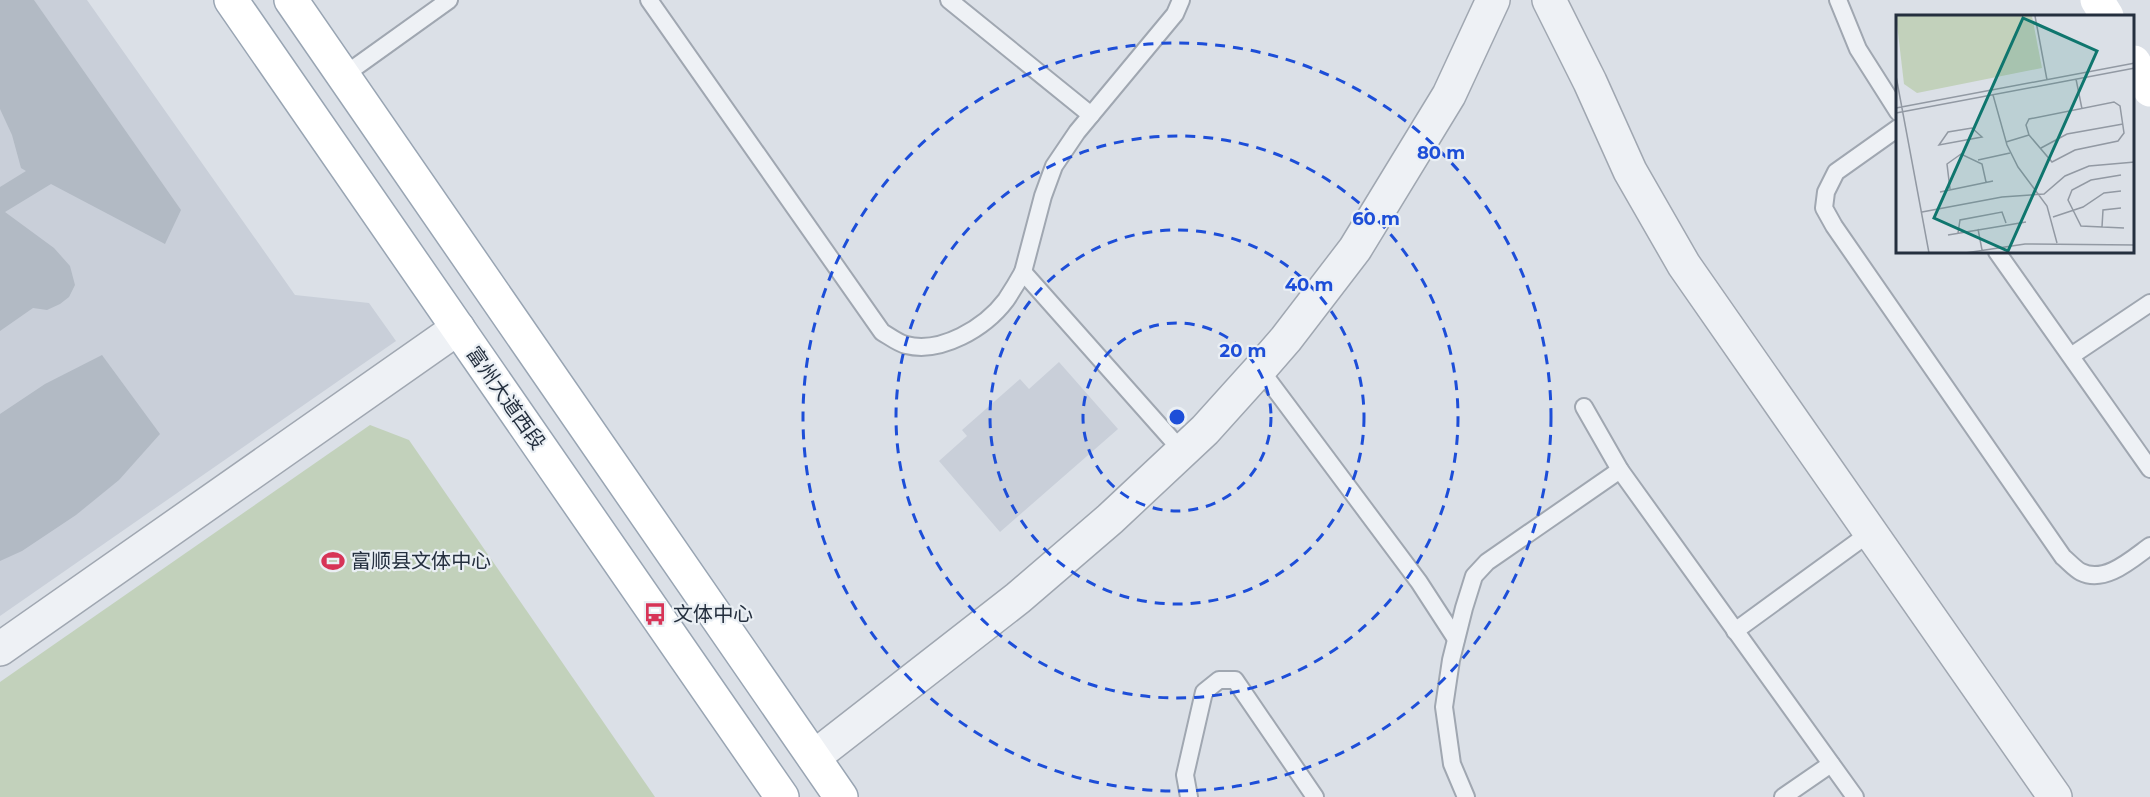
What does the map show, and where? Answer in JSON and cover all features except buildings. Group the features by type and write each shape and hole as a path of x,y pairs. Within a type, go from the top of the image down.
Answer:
{"main road":[{"name":"富州大道西段","path":"231,0 782,797"},
{"path":"291,0 842,797"},
{"path":"2097,0 2106,15"},
{"path":"2135,65 2150,90"}],"street":[{"path":"814,757 1018,598 1110,519 1205,430 1260,369 1355,249 1449,95 1493,0"},
{"path":"1549,0 1590,82 1630,171 1684,265 2055,797"},
{"path":"0,649 458,328"}],"lane":[{"path":"343,75 449,0"},
{"path":"649,0 882,332 903,345 926,348 951,342 981,324 1005,301 1023,272 1043,196 1054,166 1091,115 1175,14 1181,0"},
{"path":"949,0 1091,115"},
{"path":"1838,0 1858,49 1896,109"},
{"path":"1896,129 1836,172 1826,192 1824,208 1834,226 2063,557 2082,573 2101,575 2123,565 2150,546"},
{"path":"1998,254 2150,469"},
{"path":"1023,272 1182,451"},
{"path":"2071,356 2150,303"},
{"path":"1260,369 1419,582 1456,639"},
{"path":"1584,407 1620,470 1855,797"},
{"path":"1466,797 1452,764 1444,707 1456,639 1474,576 1487,562 1620,470"},
{"path":"1735,631 1871,532"},
{"path":"1189,797 1185,775 1204,692 1219,680 1235,680 1315,797"},
{"path":"1783,797 1831,764"}],"shaded area":[{"path":"0,0 87,0 295,295 369,303 396,341 0,616"},
{"path":"1059,362 1118,429 1000,532 939,461 967,436 962,430 1020,379 1029,389"}],"green space":[{"name":"富顺县文体中心","path":"370,425 409,440 655,797 0,797 0,682"}],"place":[{"name":"富顺县文体中心","path":"333,561"},
{"name":"文体中心","path":"655,614"}]}
